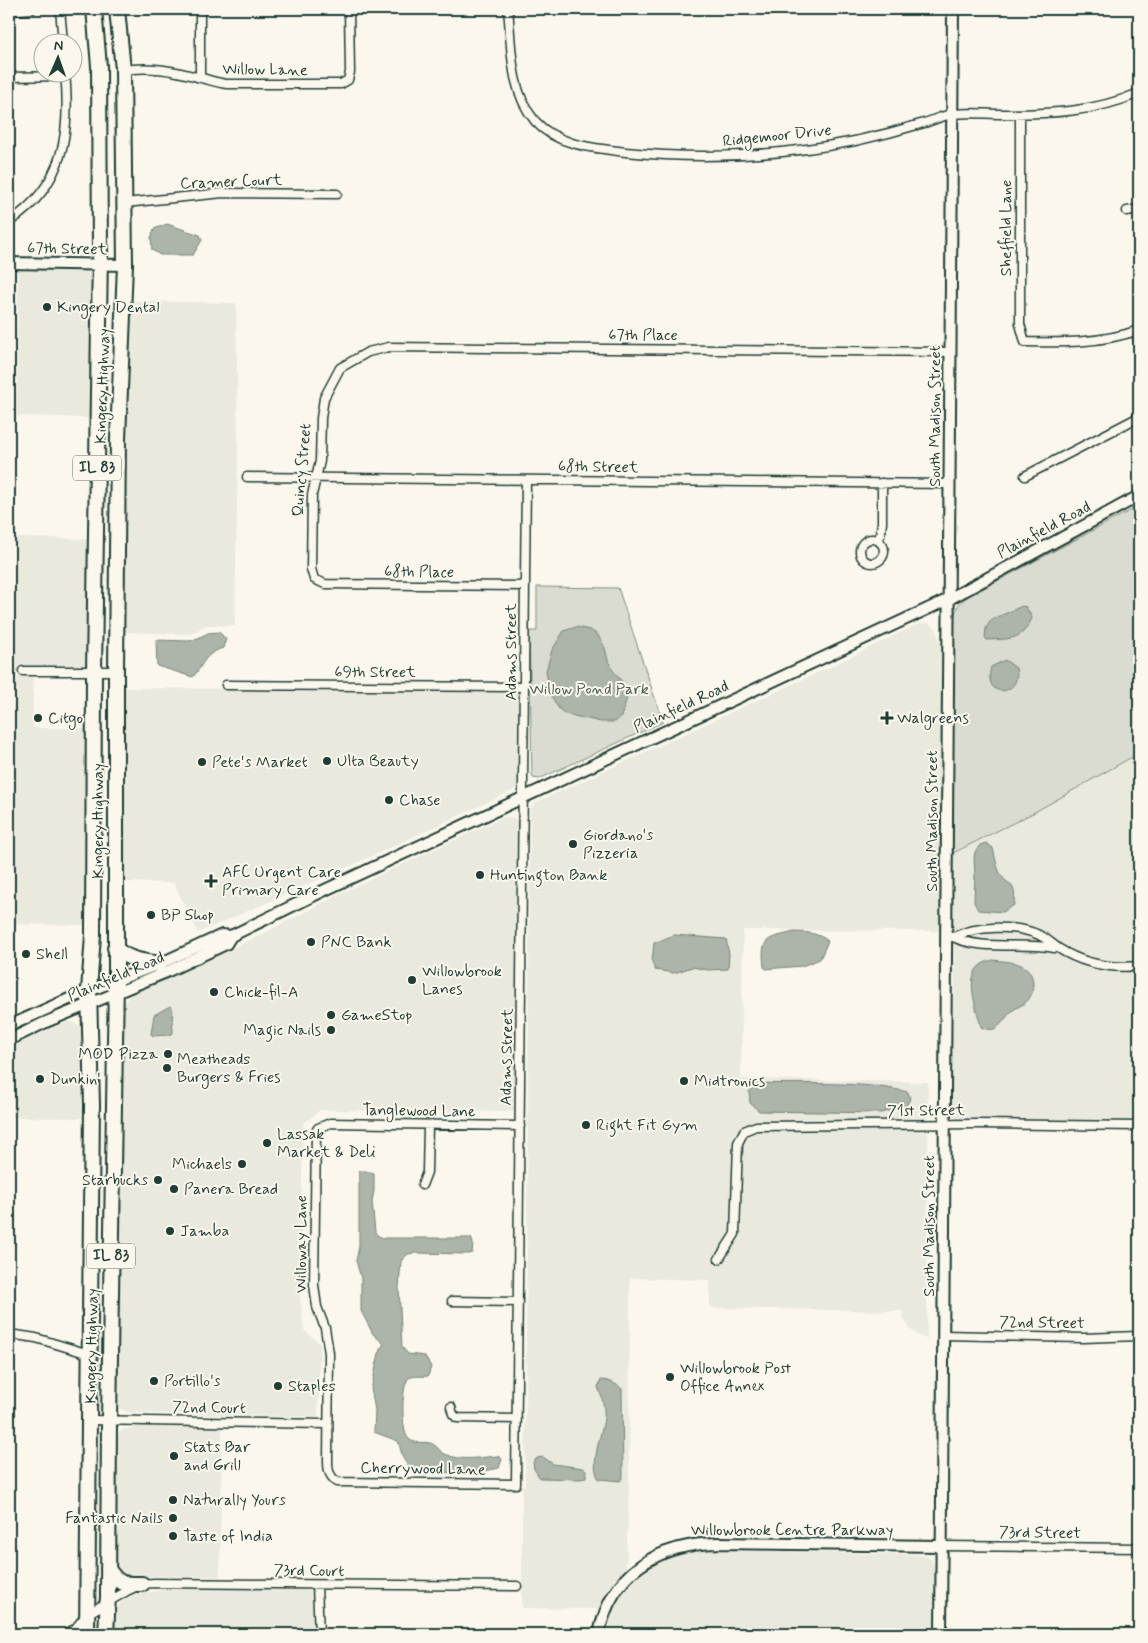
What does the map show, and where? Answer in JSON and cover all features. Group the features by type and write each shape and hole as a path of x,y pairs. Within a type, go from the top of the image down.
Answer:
{"highway":[{"name":"Kingery Highway","path":"87,1634 92,1105 89,990 93,935 94,672 100,265 99,66 94,9"},
{"name":"Kingery Highway","path":"106,1634 116,987 118,439 125,265 123,70 117,9"},
{"path":"115,948 122,955 130,959 159,964"},
{"path":"108,1568 116,1580 121,1583 142,1584"}],"street":[{"path":"9,11 32,9"},
{"path":"60,9 61,32"},
{"path":"200,9 200,77"},
{"name":"Willow Lane","path":"123,70 158,68 200,77 216,83 227,84 336,84 348,80 348,9"},
{"name":"Ridgemoor Drive","path":"508,9 515,80 520,97 535,121 554,135 576,144 616,151 671,155 729,156 772,153 864,139 952,114 1049,114 1084,109 1121,100 1139,93"},
{"name":"South Madison Street","path":"940,1634 953,9"},
{"path":"9,77 32,76"},
{"path":"9,222 19,216 31,204 49,181 57,164 64,146 66,128 68,108 66,82"},
{"name":"Sheffield Lane","path":"1020,114 1020,324 1025,342 1063,343 1085,341 1137,330"},
{"name":"Cramer Court","path":"125,203 223,194 338,194"},
{"path":"1127,211 1139,209"},
{"name":"67th Street","path":"9,263 125,265"},
{"path":"1137,330 1139,343"},
{"name":"67th Place","path":"340,368 368,352 390,347 950,352"},
{"name":"Quincy Street","path":"314,579 311,569 312,495 320,461 322,407 327,390 340,368"},
{"path":"1025,476 1139,417"},
{"name":"68th Street","path":"247,477 950,484"},
{"name":"Adams Street","path":"516,1484 526,480"},
{"path":"879,541 882,523 882,484"},
{"name":"Plainfield Road","path":"9,1026 89,990 116,987 226,944 231,936 317,894 949,598 1139,496"},
{"name":"68th Place","path":"314,579 325,584 525,586"},
{"path":"23,671 116,671"},
{"name":"69th Street","path":"226,685 524,687"},
{"path":"1059,948 1037,945 1005,946 965,943 953,937 966,931 1019,929 1040,935 1059,948 1080,959 1095,964 1112,967 1139,966"},
{"name":"Plainfield Road","path":"9,1040 46,1022 90,1005 116,987 159,964 222,935 231,936"},
{"name":"Tanglewood Lane","path":"318,1128 330,1123 520,1126"},
{"path":"422,1184 426,1172 428,1125"},
{"name":"71st Street","path":"719,1259 735,1234 738,1143 744,1131 756,1126 1139,1126"},
{"name":"Willoway Lane","path":"318,1128 315,1137 314,1285 317,1307 329,1353 328,1470 332,1478"},
{"path":"452,1301 519,1302"},
{"path":"9,1334 36,1338 89,1354"},
{"name":"72nd Street","path":"943,1335 1083,1338 1139,1336"},
{"path":"451,1407 458,1418 517,1419"},
{"name":"72nd Court","path":"89,1420 328,1424"},
{"name":"Cherrywood Lane","path":"332,1478 337,1482 516,1484"},
{"name":"Willowbrook Centre Parkway","path":"599,1634 605,1611 622,1583 644,1563 666,1551 683,1546 718,1543 940,1546"},
{"name":"73rd Street","path":"940,1546 1139,1548"},
{"name":"73rd Court","path":"64,1634 75,1629 87,1614 142,1584 517,1586"},
{"path":"318,1585 319,1634"}],"shaded area":[{"path":"167,224 200,235 202,240 193,255 160,255 152,250 151,238 154,229"},
{"path":"18,268 87,270 91,275 90,418 17,416"},
{"path":"129,301 236,303 238,442 235,626 206,625 191,634 123,632 126,372"},
{"path":"16,538 89,539 88,655 87,661 83,666 14,666"},
{"path":"1022,606 1026,607 1032,618 1024,631 1008,639 987,640 985,637 986,628 991,620"},
{"path":"928,623 936,628 942,649 940,931 743,930 741,1079 928,1082 927,1339 910,1329 902,1311 710,1308 710,1280 630,1278 629,1488 626,1569 614,1583 599,1609 522,1608 522,1486 525,1486 530,809 535,803 836,664 918,624"},
{"path":"576,627 590,630 598,635 605,648 612,669 623,683 627,698 621,717 615,722 601,722 565,714 559,709 550,694 546,671 552,650 564,631"},
{"path":"219,632 226,639 223,648 208,657 193,677 157,666 156,640 189,641 208,633"},
{"path":"1005,660 1016,668 1017,677 1009,689 1003,691 997,690 992,685 990,678 991,667"},
{"path":"17,677 33,677 33,728 87,728 84,925 12,924 14,846 9,844 9,706 16,705"},
{"path":"122,688 512,691 518,693 520,698 520,783 519,787 514,790 370,857 198,933 174,883 120,882"},
{"path":"1139,753 1139,1122 957,1119 951,1114 955,966 952,911 953,853 1033,813"},
{"path":"504,817 515,818 517,823 515,1112 320,1110 303,1124 300,1296 304,1330 320,1344 318,1417 139,1413 121,1409 116,1397 122,1008 128,997 254,938 352,888"},
{"path":"986,843 993,848 999,871 1014,891 1014,905 1003,912 978,910 974,902 975,852 980,845"},
{"path":"794,932 820,936 828,941 820,959 802,966 766,969 763,957 765,944 772,938"},
{"path":"674,935 726,939 729,954 728,969 708,970 692,967 674,973 655,970 652,962 654,943"},
{"path":"993,960 1012,962 1024,966 1031,975 1033,985 1032,994 1028,1000 1012,1011 998,1026 990,1030 981,1027 972,988 976,970 983,964"},
{"path":"170,1006 172,1009 173,1033 153,1036 151,1034 154,1015"},
{"path":"67,1022 80,1026 83,1031 82,1118 9,1117 9,1047"},
{"path":"756,1083 870,1086 908,1092 910,1099 906,1106 881,1113 759,1111 750,1103 749,1091"},
{"path":"359,1171 374,1174 372,1201 375,1232 377,1235 383,1238 471,1238 473,1243 472,1253 415,1253 408,1254 401,1261 399,1288 402,1347 408,1354 425,1356 431,1367 428,1376 411,1377 406,1382 403,1398 404,1427 410,1440 427,1442 451,1456 472,1458 498,1456 502,1459 499,1468 451,1473 423,1470 413,1467 404,1461 398,1441 374,1432 375,1410 371,1389 380,1349 384,1344 373,1334 361,1311 361,1278 356,1261 359,1246"},
{"path":"601,1380 618,1385 622,1389 623,1477 620,1481 599,1479 596,1473 597,1449 604,1418 603,1402 598,1387"},
{"path":"144,1425 222,1426 220,1577 151,1576 125,1582 115,1573 116,1441 119,1433 123,1430"},
{"path":"543,1457 553,1464 583,1468 586,1470 586,1477 581,1479 540,1478 534,1469 533,1462 537,1458"},
{"path":"696,1550 924,1555 932,1560 934,1568 934,1634 605,1634 610,1616 618,1599 641,1572 657,1562 676,1554"},
{"path":"275,1586 301,1587 308,1589 312,1593 315,1634 114,1634 114,1610 123,1601 136,1594 162,1590"}],"green space":[{"path":"1139,506 1139,753 1033,813 953,853 954,619 957,608 969,596"},
{"name":"Willow Pond Park","path":"537,587 618,588 663,722 539,779 533,778 532,775 529,631 537,631"}],"place":[{"name":"Kingery Dental","path":"47,307"},
{"name":"Citgo","path":"38,718"},
{"name":"Walgreens","path":"887,718"},
{"name":"Ulta Beauty","path":"327,761"},
{"name":"Pete's Market","path":"202,762"},
{"name":"Chase","path":"389,800"},
{"name":"Giordano's Pizzeria","path":"573,844"},
{"name":"Huntington Bank","path":"480,875"},
{"name":"AFC Urgent Care Primary Care","path":"211,881"},
{"name":"BP Shop","path":"151,915"},
{"name":"PNC Bank","path":"311,942"},
{"name":"Shell","path":"26,954"},
{"name":"Willowbrook Lanes","path":"412,980"},
{"name":"Chick-fil-A","path":"214,992"},
{"name":"GameStop","path":"331,1015"},
{"name":"Magic Nails","path":"331,1030"},
{"name":"MOD Pizza","path":"168,1054"},
{"name":"Meatheads Burgers & Fries","path":"167,1068"},
{"name":"Dunkin'","path":"40,1079"},
{"name":"Midtronics","path":"684,1081"},
{"name":"Right Fit Gym","path":"586,1125"},
{"name":"Lassak Market & Deli","path":"267,1143"},
{"name":"Michaels","path":"242,1164"},
{"name":"Starbucks","path":"158,1180"},
{"name":"Panera Bread","path":"174,1189"},
{"name":"Jamba","path":"170,1231"},
{"name":"Willowbrook Post Office Annex","path":"670,1377"},
{"name":"Portillo's","path":"154,1381"},
{"name":"Staples","path":"278,1386"},
{"name":"Stats Bar and Grill","path":"174,1456"},
{"name":"Naturally Yours","path":"173,1500"},
{"name":"Fantastic Nails","path":"173,1518"},
{"name":"Taste of India","path":"173,1536"}]}
